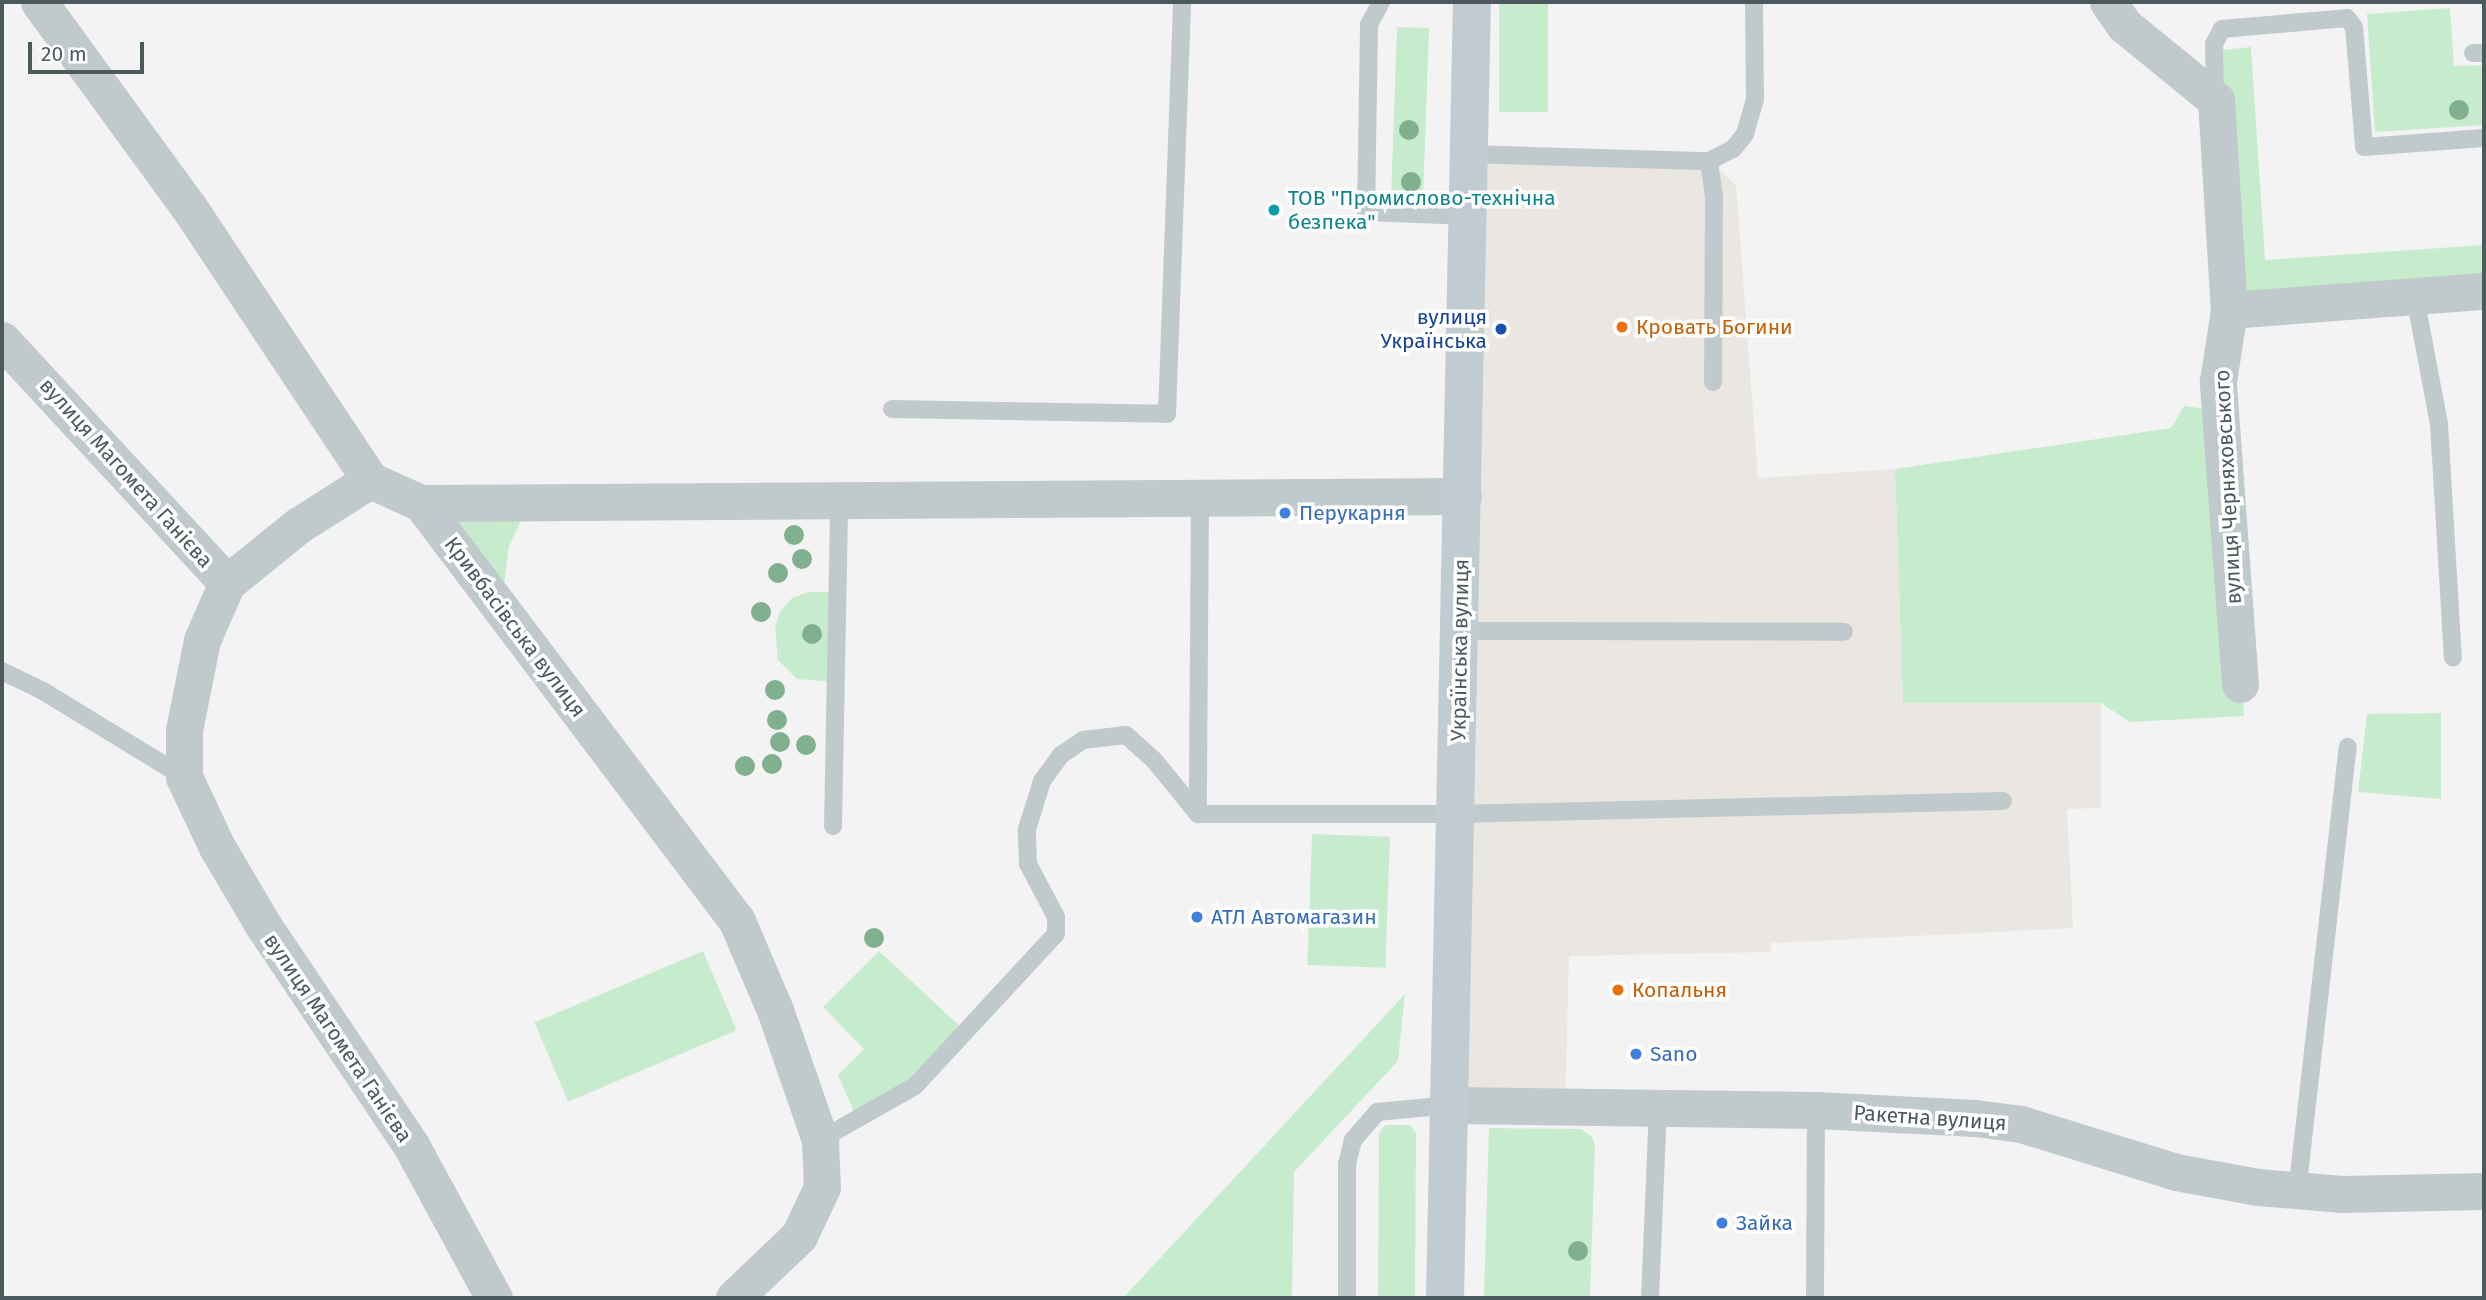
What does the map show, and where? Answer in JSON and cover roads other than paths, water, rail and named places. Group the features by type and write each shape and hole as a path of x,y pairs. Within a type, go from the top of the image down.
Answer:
{"main road":[{"name":"Українська вулиця","path":"1445,1298 1472,2"}],"street":[{"path":"39,2 188,206 370,480 299,525 227,583"},
{"path":"2108,2 2124,25 2216,100"},
{"name":"вулиця Черняховського","path":"2216,100 2229,310 2218,381 2241,684"},
{"path":"2229,310 2484,291"},
{"name":"вулиця Магомета Ганієва","path":"2,340 227,583 202,640 184,730 184,777 217,847 256,914 412,1147 494,1298"},
{"name":"Кривбасівська вулиця","path":"370,480 421,503 737,921 775,1010 820,1140 822,1187 799,1236 734,1298"},
{"path":"421,503 1463,496"},
{"name":"Ракетна вулиця","path":"1451,1105 1816,1110 2021,1124 2176,1172 2297,1192 2484,1191"}],"lane":[{"path":"892,409 1167,414 1182,2"},
{"path":"1381,2 1369,25 1366,212 1467,216"},
{"path":"1468,154 1709,161 1733,149 1745,134 1755,100 1754,2"},
{"path":"2216,100 2214,38 2222,29 2347,18 2354,27 2364,147 2484,138"},
{"path":"1709,161 1714,196 1713,382"},
{"path":"2414,297 2439,424 2453,658"},
{"path":"1198,814 1200,497"},
{"path":"833,826 839,501"},
{"path":"1460,631 1844,632"},
{"path":"2,671 184,777"},
{"path":"820,1140 915,1086 1056,934 1056,917 1028,864 1027,828 1042,781 1061,755 1083,740 1126,735 1154,760 1198,814"},
{"path":"2297,1192 2348,747"},
{"path":"1198,814 1457,814 2003,801"},
{"path":"1347,1298 1347,1164 1353,1140 1377,1112 1451,1105"},
{"path":"1650,1298 1658,1109"},
{"path":"1815,1298 1816,1110"}],"place":[{"name":"ТОВ \"Промислово-технічна безпека\"","path":"1274,210"},
{"name":"Кровать Богини","path":"1622,327"},
{"name":"вулиця Українська","path":"1501,329"},
{"name":"Перукарня","path":"1285,513"},
{"name":"АТЛ Автомагазин","path":"1197,917"},
{"name":"Копальня","path":"1618,990"},
{"name":"Sano","path":"1636,1054"},
{"name":"Зайка","path":"1722,1223"}]}
